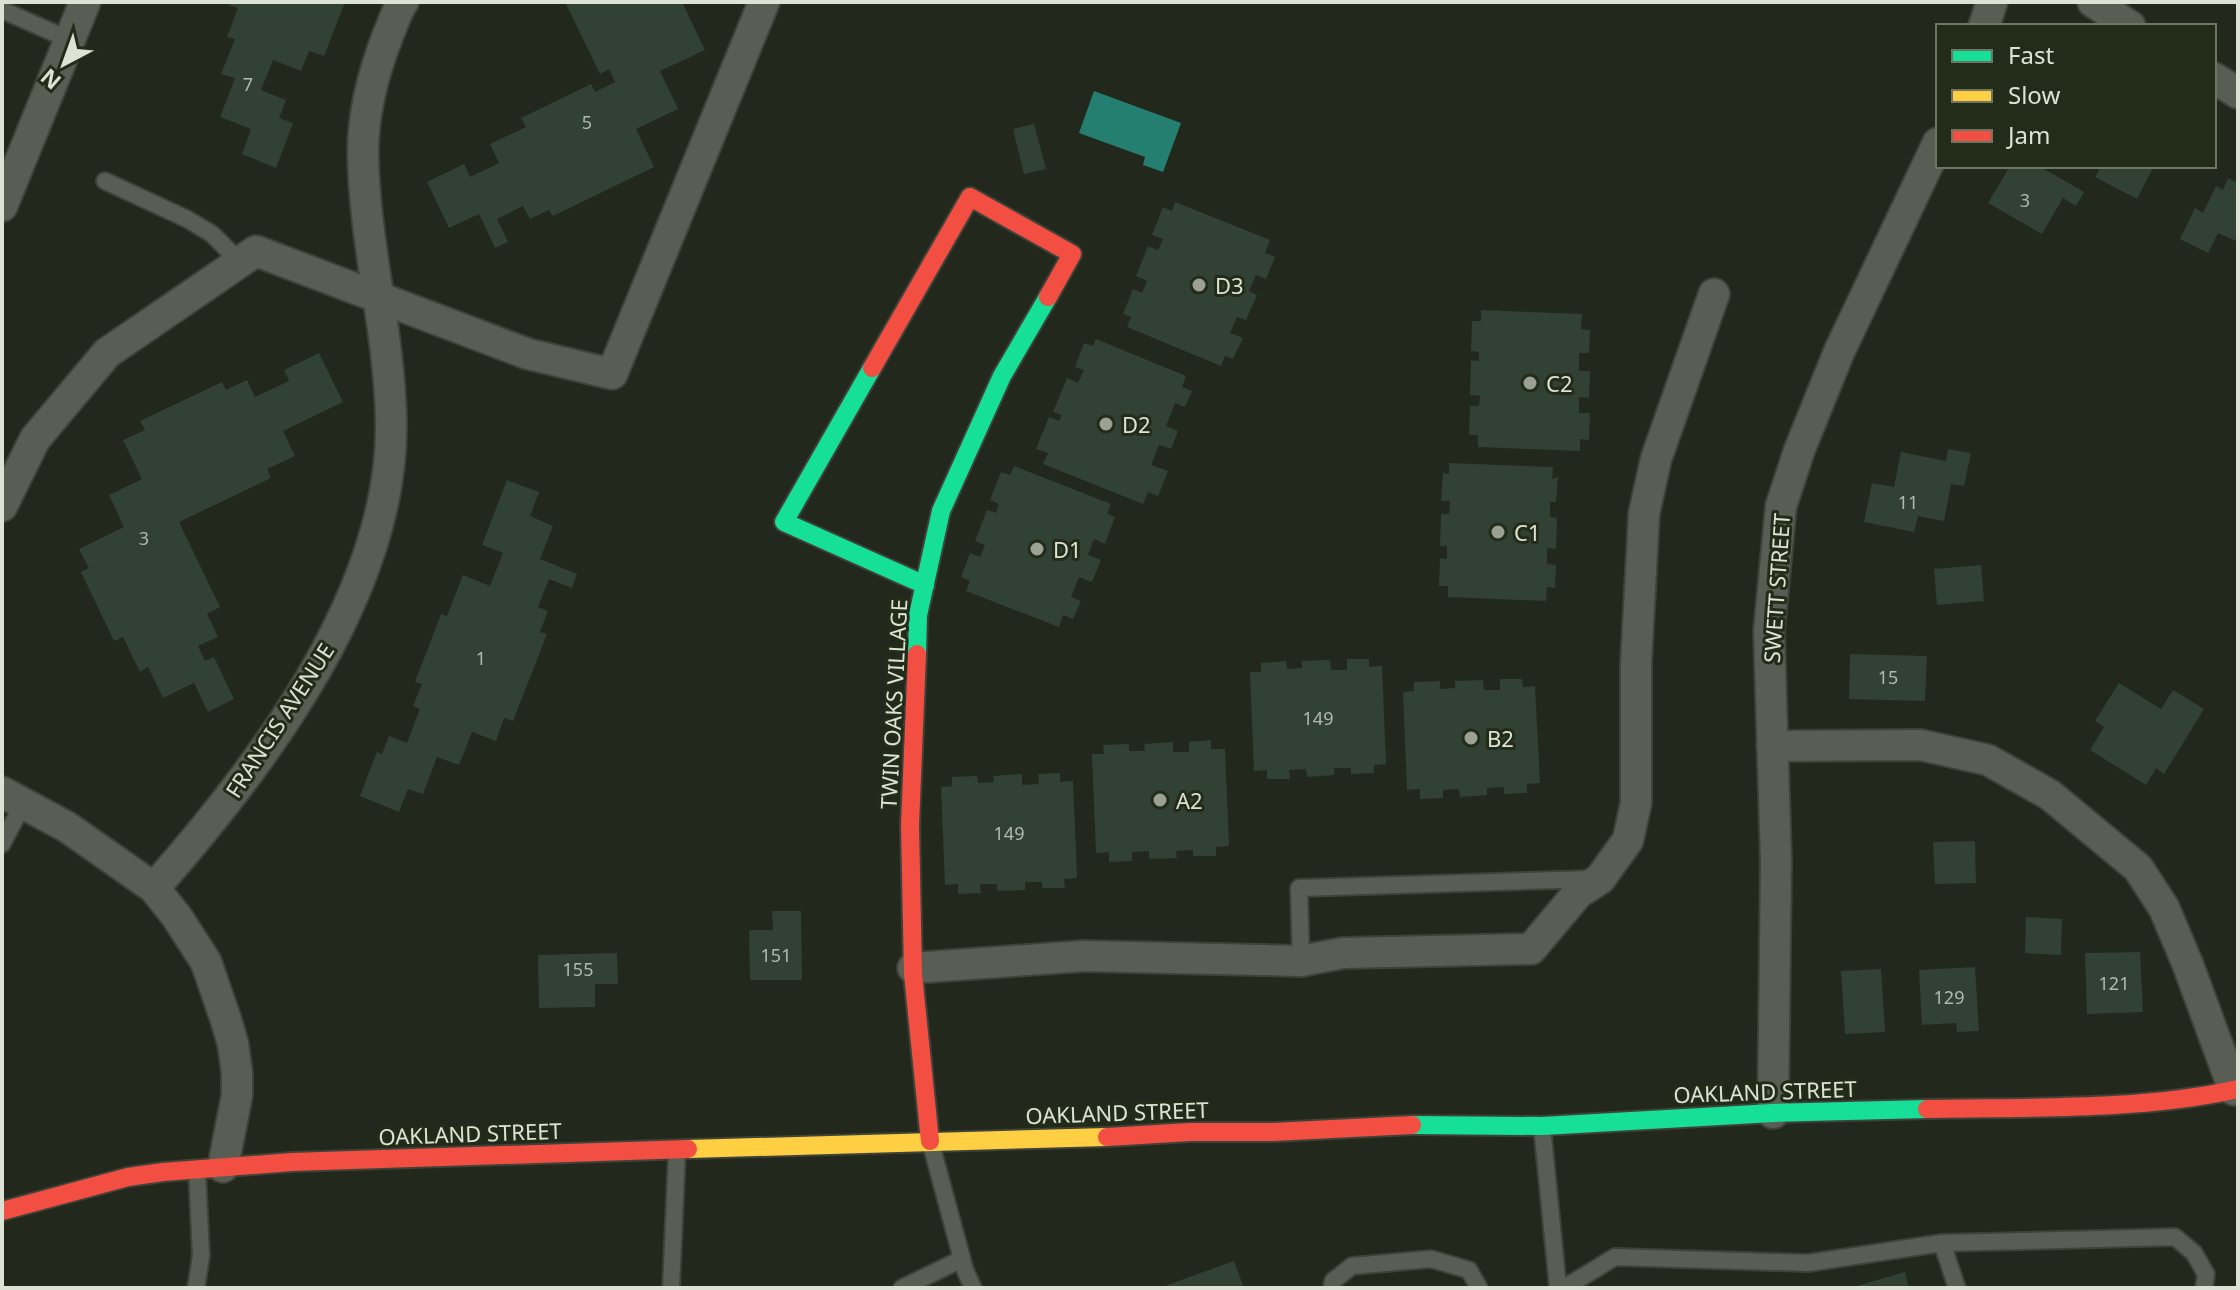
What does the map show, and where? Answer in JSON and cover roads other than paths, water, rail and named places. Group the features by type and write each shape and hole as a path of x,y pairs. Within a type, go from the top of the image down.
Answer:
{"main road":[{"name":"TWIN OAKS VILLAGE","path":"925,585 784,522 970,197 1072,254 1002,376 941,511 925,585 918,615 910,825 913,968 930,1141"},
{"name":"OAKLAND STREET","path":"2,1211 128,1177 292,1162 1069,1139 1410,1125 1542,1126 1773,1113 2099,1105 2203,1097 2236,1090"}],"street":[{"name":"FRANCIS AVENUE","path":"154,888 227,801 312,677 357,587 379,523 388,468 391,420 386,345 363,151 378,61 403,2"},
{"path":"2,506 35,439 107,353 256,251 528,354 612,374 764,2"},
{"path":"1985,24 1992,2"},
{"path":"2093,2 2127,24"},
{"path":"2,206 70,40 82,3"},
{"path":"2216,79 2238,93"},
{"name":"SWETT STREET","path":"1773,1113 1776,861 1769,631 1781,506 1799,451 1839,352 1936,147"},
{"path":"913,968 1084,956 1301,961 1343,953 1531,949 1578,893 1600,879 1628,840 1636,803 1636,664 1644,514 1656,459 1714,294"},
{"path":"1772,746 1921,745 1988,760 2050,795 2138,868 2164,908 2236,1090"},
{"path":"12,798 67,827 154,888 206,962 233,1044 237,1073 237,1095 210,1168"}],"lane":[{"path":"2,10 70,40"},
{"path":"105,181 212,234 240,262"},
{"path":"2,844 12,798"},
{"path":"1301,961 1299,888 1600,879"},
{"path":"1542,1126 1558,1288"},
{"path":"930,1141 962,1259 973,1288"},
{"path":"671,1288 677,1150"},
{"path":"196,1288 210,1168"},
{"path":"1564,1288 1615,1257 1808,1263 1942,1243 2175,1237 2194,1253 2206,1274 2204,1288"},
{"path":"1942,1243 1957,1288"},
{"path":"902,1288 962,1259"},
{"path":"1332,1288 1333,1281 1352,1266 1431,1259 1469,1270 1479,1288"}],"water":[{"path":"1094,91 1181,123 1163,172 1143,165 1145,157 1079,133"}],"place":[{"name":"D3","path":"1199,285"},
{"name":"C2","path":"1530,383"},
{"name":"D2","path":"1106,424"},
{"name":"C1","path":"1498,532"},
{"name":"D1","path":"1037,549"},
{"name":"B2","path":"1471,738"},
{"name":"A2","path":"1160,800"}]}
